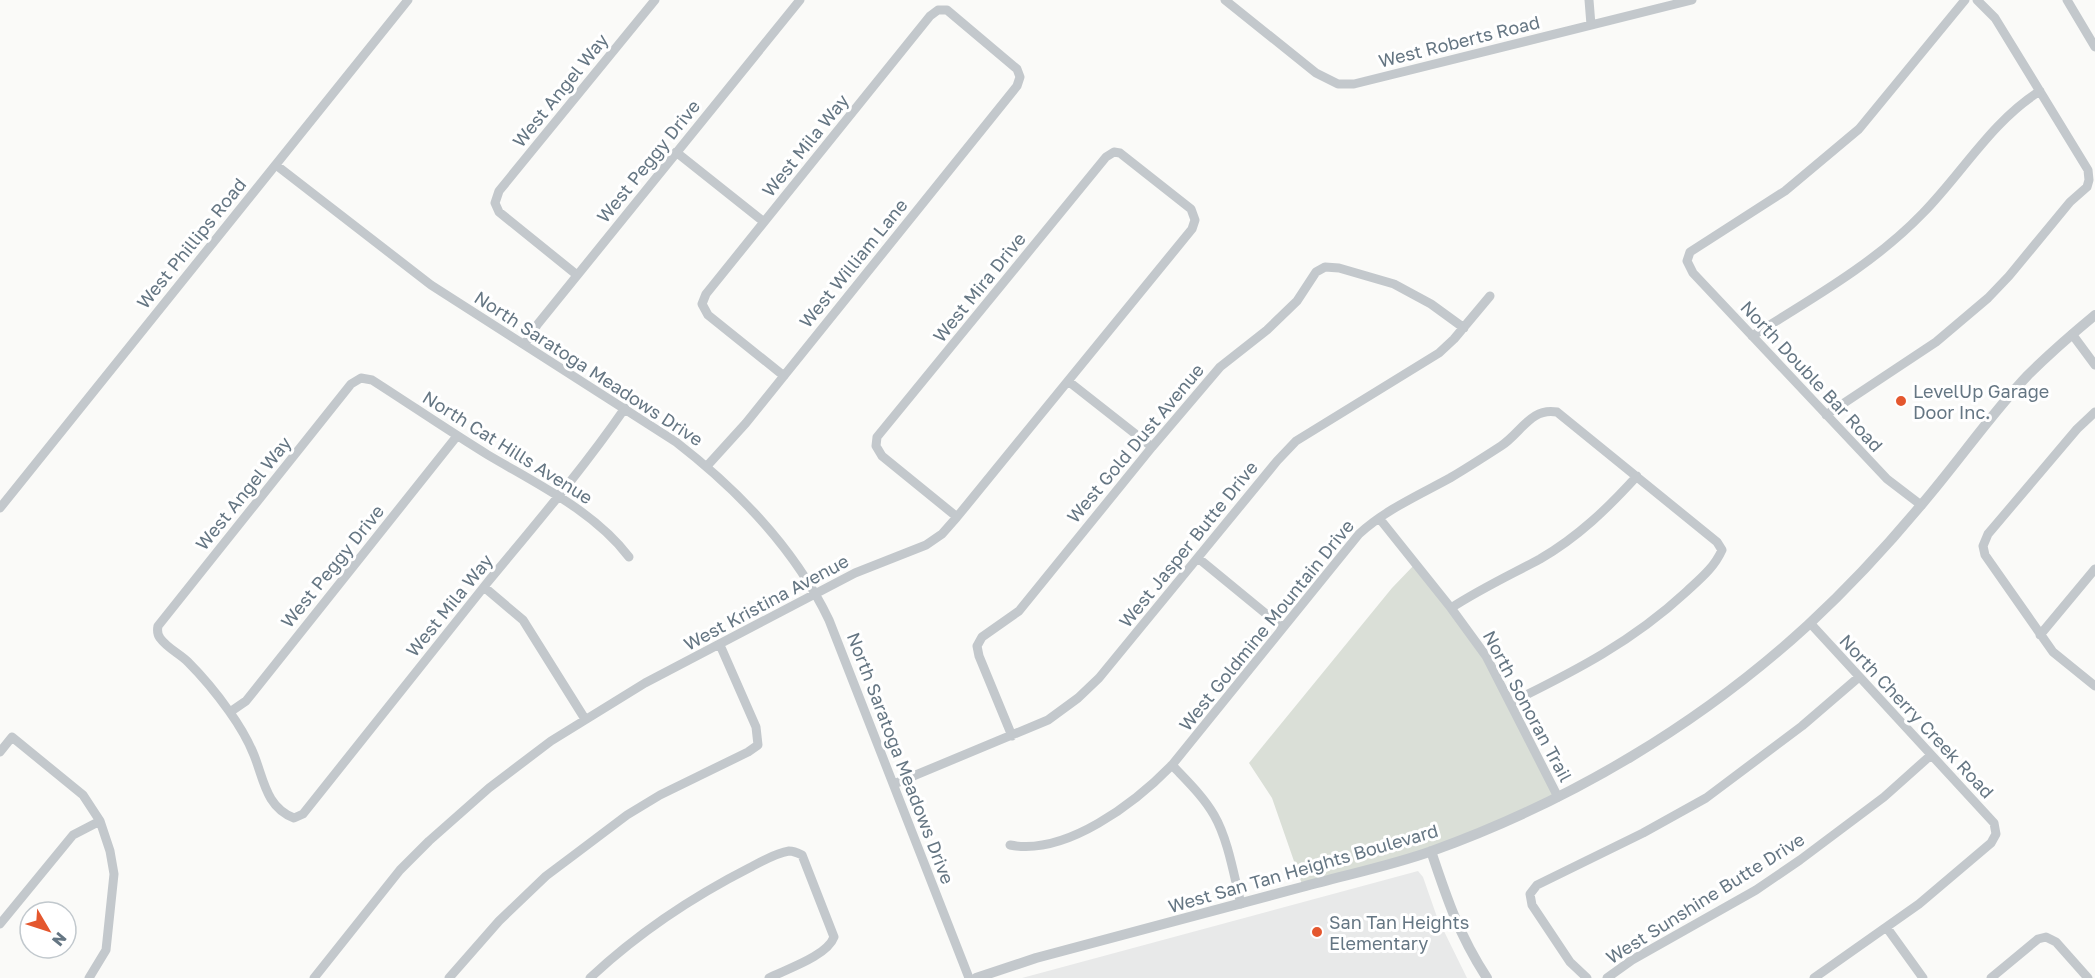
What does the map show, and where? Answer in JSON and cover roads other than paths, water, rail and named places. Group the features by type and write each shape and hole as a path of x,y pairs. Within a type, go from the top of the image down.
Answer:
{"street":[{"name":"West Phillips Road","path":"0,508 4,496 276,165 408,0"},
{"name":"West Angel Way","path":"577,275 499,212 495,203 499,191 655,0"},
{"name":"West Peggy Drive","path":"525,344 537,325 800,0"},
{"name":"West Roberts Road","path":"1225,0 1316,74 1338,84 1354,84 1692,0"},
{"path":"1589,0 1591,25"},
{"name":"North Double Bar Road","path":"1921,506 1887,479 1693,273 1687,261 1690,252 1785,190 1858,129 1965,0"},
{"path":"1826,415 1936,342 1988,298 2070,202 2087,187 2090,180 2088,170 1995,18 1977,0"},
{"path":"2067,0 2095,47"},
{"name":"West William Lane","path":"707,466 784,376 1017,86 1020,77 1017,69 946,10 938,10"},
{"name":"West Mila Way","path":"784,376 708,315 702,304 706,294 930,16 938,10"},
{"path":"1752,336 1839,282 1892,241 1923,213 2013,109 2040,91"},
{"path":"676,152 764,222"},
{"name":"West Mira Drive","path":"957,517 882,456 876,446 878,437 1106,157 1114,152 1120,153 1191,209 1195,220"},
{"name":"North Saratoga Meadows Drive","path":"276,165 404,265 676,442 707,466 764,523 816,594 841,648 969,978"},
{"name":"West Kristina Avenue","path":"314,978 400,870 429,841 489,788 551,741 645,683 855,573 926,545 942,534 1192,229 1195,220"},
{"name":"West Gold Dust Avenue","path":"1012,736 979,656 977,646 982,637 1020,611 1152,447 1220,367 1267,330 1297,302 1316,272 1325,267 1339,268 1394,284 1431,304 1464,328"},
{"name":"West Jasper Butte Drive","path":"894,784 1048,720 1077,698 1099,678 1296,441 1431,358 1454,339 1490,296"},
{"name":"West San Tan Heights Boulevard","path":"975,978 1036,958 1431,851 1558,797 1608,770 1671,732 1767,661 1810,623 1877,555 1921,506 2027,376 2095,315"},
{"path":"2072,334 2095,366"},
{"name":"West Angel Way","path":"230,712 187,661 162,641 157,633 158,626 351,384 361,378"},
{"name":"North Cat Hills Avenue","path":"361,378 372,380 457,436 557,497 615,539 629,556"},
{"path":"1068,381 1152,447"},
{"name":"West Mila Way","path":"230,712 254,756 266,792 274,805 285,815 294,819 303,814 607,435 625,408"},
{"name":"West Goldmine Mountain Drive","path":"1010,845 1041,846 1079,833 1137,797 1172,765 1359,534 1379,518 1479,461 1505,443 1536,414 1546,410 1557,412 1637,476"},
{"path":"2095,412 2077,429 1988,534 1983,546 1985,555 2053,652 2095,686"},
{"name":"West Peggy Drive","path":"230,712 246,701 457,436"},
{"path":"1452,608 1541,558 1580,532 1618,498 1637,476 1717,542 1722,550 1716,562 1701,579 1640,631 1609,652 1510,703"},
{"name":"North Sonoran Trail","path":"1379,518 1452,608 1486,656 1558,797"},
{"path":"1198,558 1282,627"},
{"path":"2040,635 2095,569"},
{"path":"484,587 523,620 585,719"},
{"name":"North Cherry Creek Road","path":"1810,623 1994,823 1996,834 1992,843 1887,928"},
{"path":"449,978 499,921 546,876 627,815 660,795 748,753 758,745 756,727 720,645"},
{"path":"1587,978 1570,962 1532,905 1530,894 1537,885 1643,834 1706,798 1802,726 1859,677"},
{"path":"0,752 12,737 83,795 100,821 110,851 114,874 106,950 89,978"},
{"name":"West Sunshine Butte Drive","path":"1607,978 1632,960 1756,890 1800,860 1884,797 1931,755"},
{"path":"1172,765 1201,796 1215,816 1223,836 1241,904"},
{"path":"0,924 73,836 100,821"},
{"path":"590,978 674,910 738,874 781,853 792,851 802,855 834,937 831,945 819,954 769,978"},
{"path":"1431,851 1455,921 1470,952 1487,978"},
{"path":"1814,978 1887,928 1923,978"},
{"path":"1991,978 2038,939 2046,937 2056,942 2088,978"}],"place":[{"name":"LevelUp Garage Door Inc.","path":"1901,401"},
{"name":"San Tan Heights Elementary","path":"1317,932"}]}
